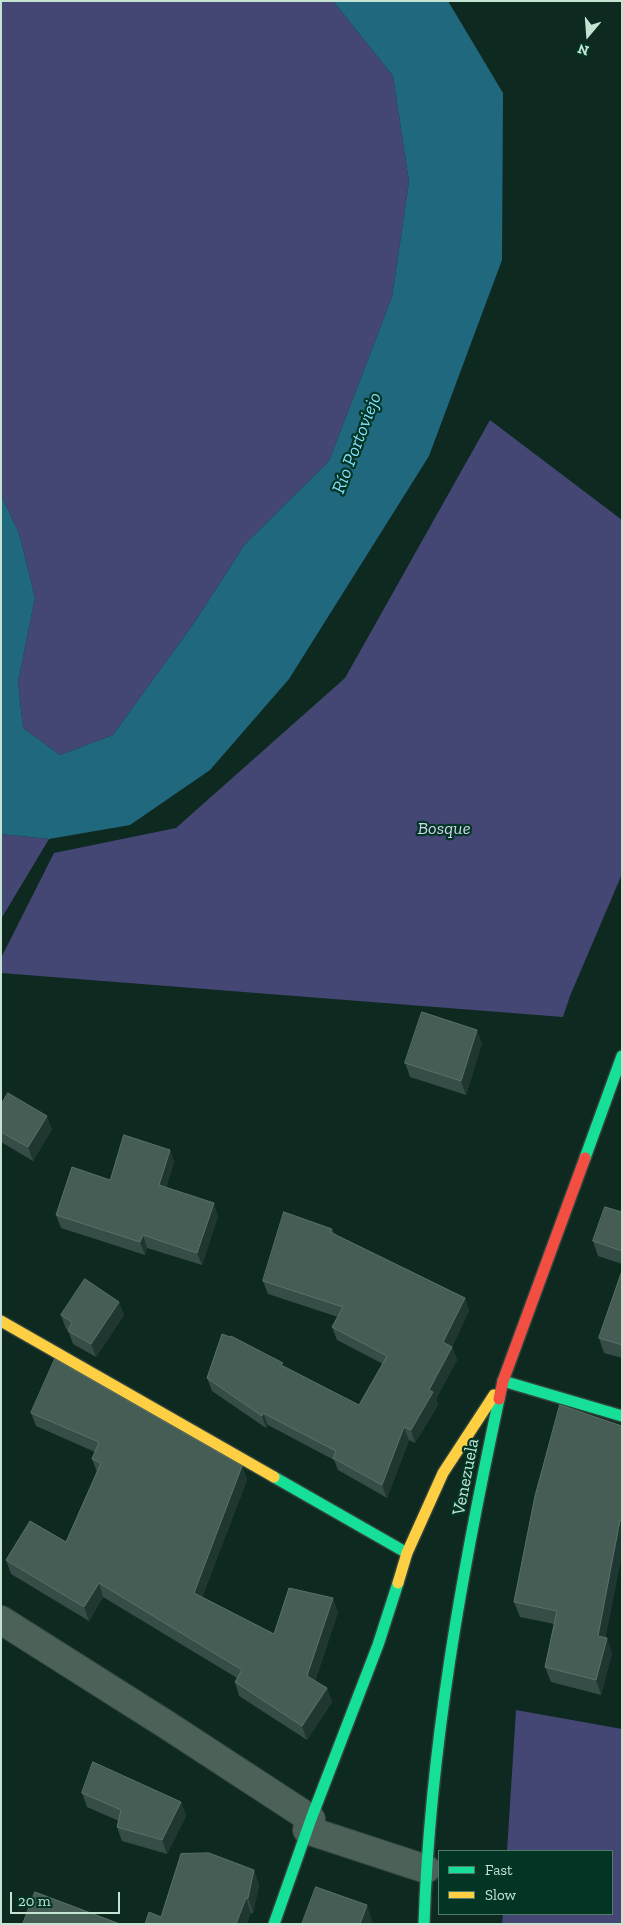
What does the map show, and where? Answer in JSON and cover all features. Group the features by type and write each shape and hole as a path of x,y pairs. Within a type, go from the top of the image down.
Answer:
{"street":[{"name":"Venezuela","path":"424,1924 426,1869 438,1751 455,1627 503,1381 622,1056"},
{"path":"1,1321 407,1553"},
{"path":"274,1924 309,1825 378,1645 407,1553 443,1473 503,1381 622,1416"},
{"path":"1,1620 167,1725 309,1825 426,1869"}],"green space":[{"path":"1,1 333,1 393,76 409,182 392,297 329,461 245,544 196,620 113,735 60,755 23,728 18,682 35,598 19,533 1,495"},
{"name":"Bosque","path":"490,420 622,520 622,874 570,996 563,1017 1,973 1,958 54,853 176,828 345,678"},
{"path":"1,834 49,839 1,919"},
{"path":"516,1710 622,1729 622,1924 502,1924 503,1915 613,1915 613,1850 507,1850"}],"water":[{"name":"Río Portoviejo","path":"333,1 448,1 503,93 502,260 429,456 289,679 210,770 130,825 49,839 1,834 1,495 19,533 35,598 18,682 23,728 60,755 113,735 196,620 245,544 329,461 392,297 409,182 393,76"}],"building":[{"path":"422,1012 477,1030 461,1081 405,1063"},
{"path":"8,1093 47,1116 28,1147 1,1132 1,1105"},
{"path":"124,1135 170,1150 159,1185 214,1203 197,1253 143,1235 140,1242 56,1215 72,1167 110,1180"},
{"path":"605,1207 622,1212 622,1251 593,1241"},
{"path":"284,1212 332,1229 330,1232 465,1298 443,1342 452,1347 429,1390 433,1392 411,1430 404,1427 382,1485 333,1458 336,1451 263,1413 262,1416 207,1378 222,1334 231,1336 283,1363 281,1365 359,1405 387,1356 332,1327 343,1307 263,1281"},
{"path":"622,1271 622,1345 599,1338"},
{"path":"85,1279 119,1302 91,1344 68,1331 72,1322 61,1315"},
{"path":"55,1359 242,1466 194,1593 274,1634 289,1588 333,1598 307,1676 327,1688 302,1726 235,1682 242,1670 99,1583 84,1607 6,1560 30,1521 66,1542 101,1463 92,1459 99,1442 31,1413"},
{"path":"560,1405 622,1426 622,1521 620,1520 598,1636 607,1638 596,1680 545,1667 557,1611 514,1602 535,1496"},
{"path":"93,1762 181,1802 162,1840 117,1827 121,1810 82,1793"},
{"path":"209,1853 254,1870 248,1898 246,1898 236,1924 145,1924 149,1912 161,1917 181,1854"},
{"path":"316,1887 367,1905 360,1924 302,1924"},
{"path":"35,1892 120,1924 23,1924"}],"traffic: fast":[{"path":"585,1158 622,1056"},
{"path":"503,1381 622,1416"},
{"path":"424,1924 433,1791 450,1660 485,1464 499,1399"},
{"path":"274,1477 407,1553"},
{"path":"274,1924 311,1819 378,1645 398,1583"}],"traffic: slow":[{"path":"1,1321 274,1477"},
{"path":"398,1583 407,1553 443,1473 494,1395"}],"traffic: jam":[{"path":"499,1399 503,1381 585,1158"}]}
